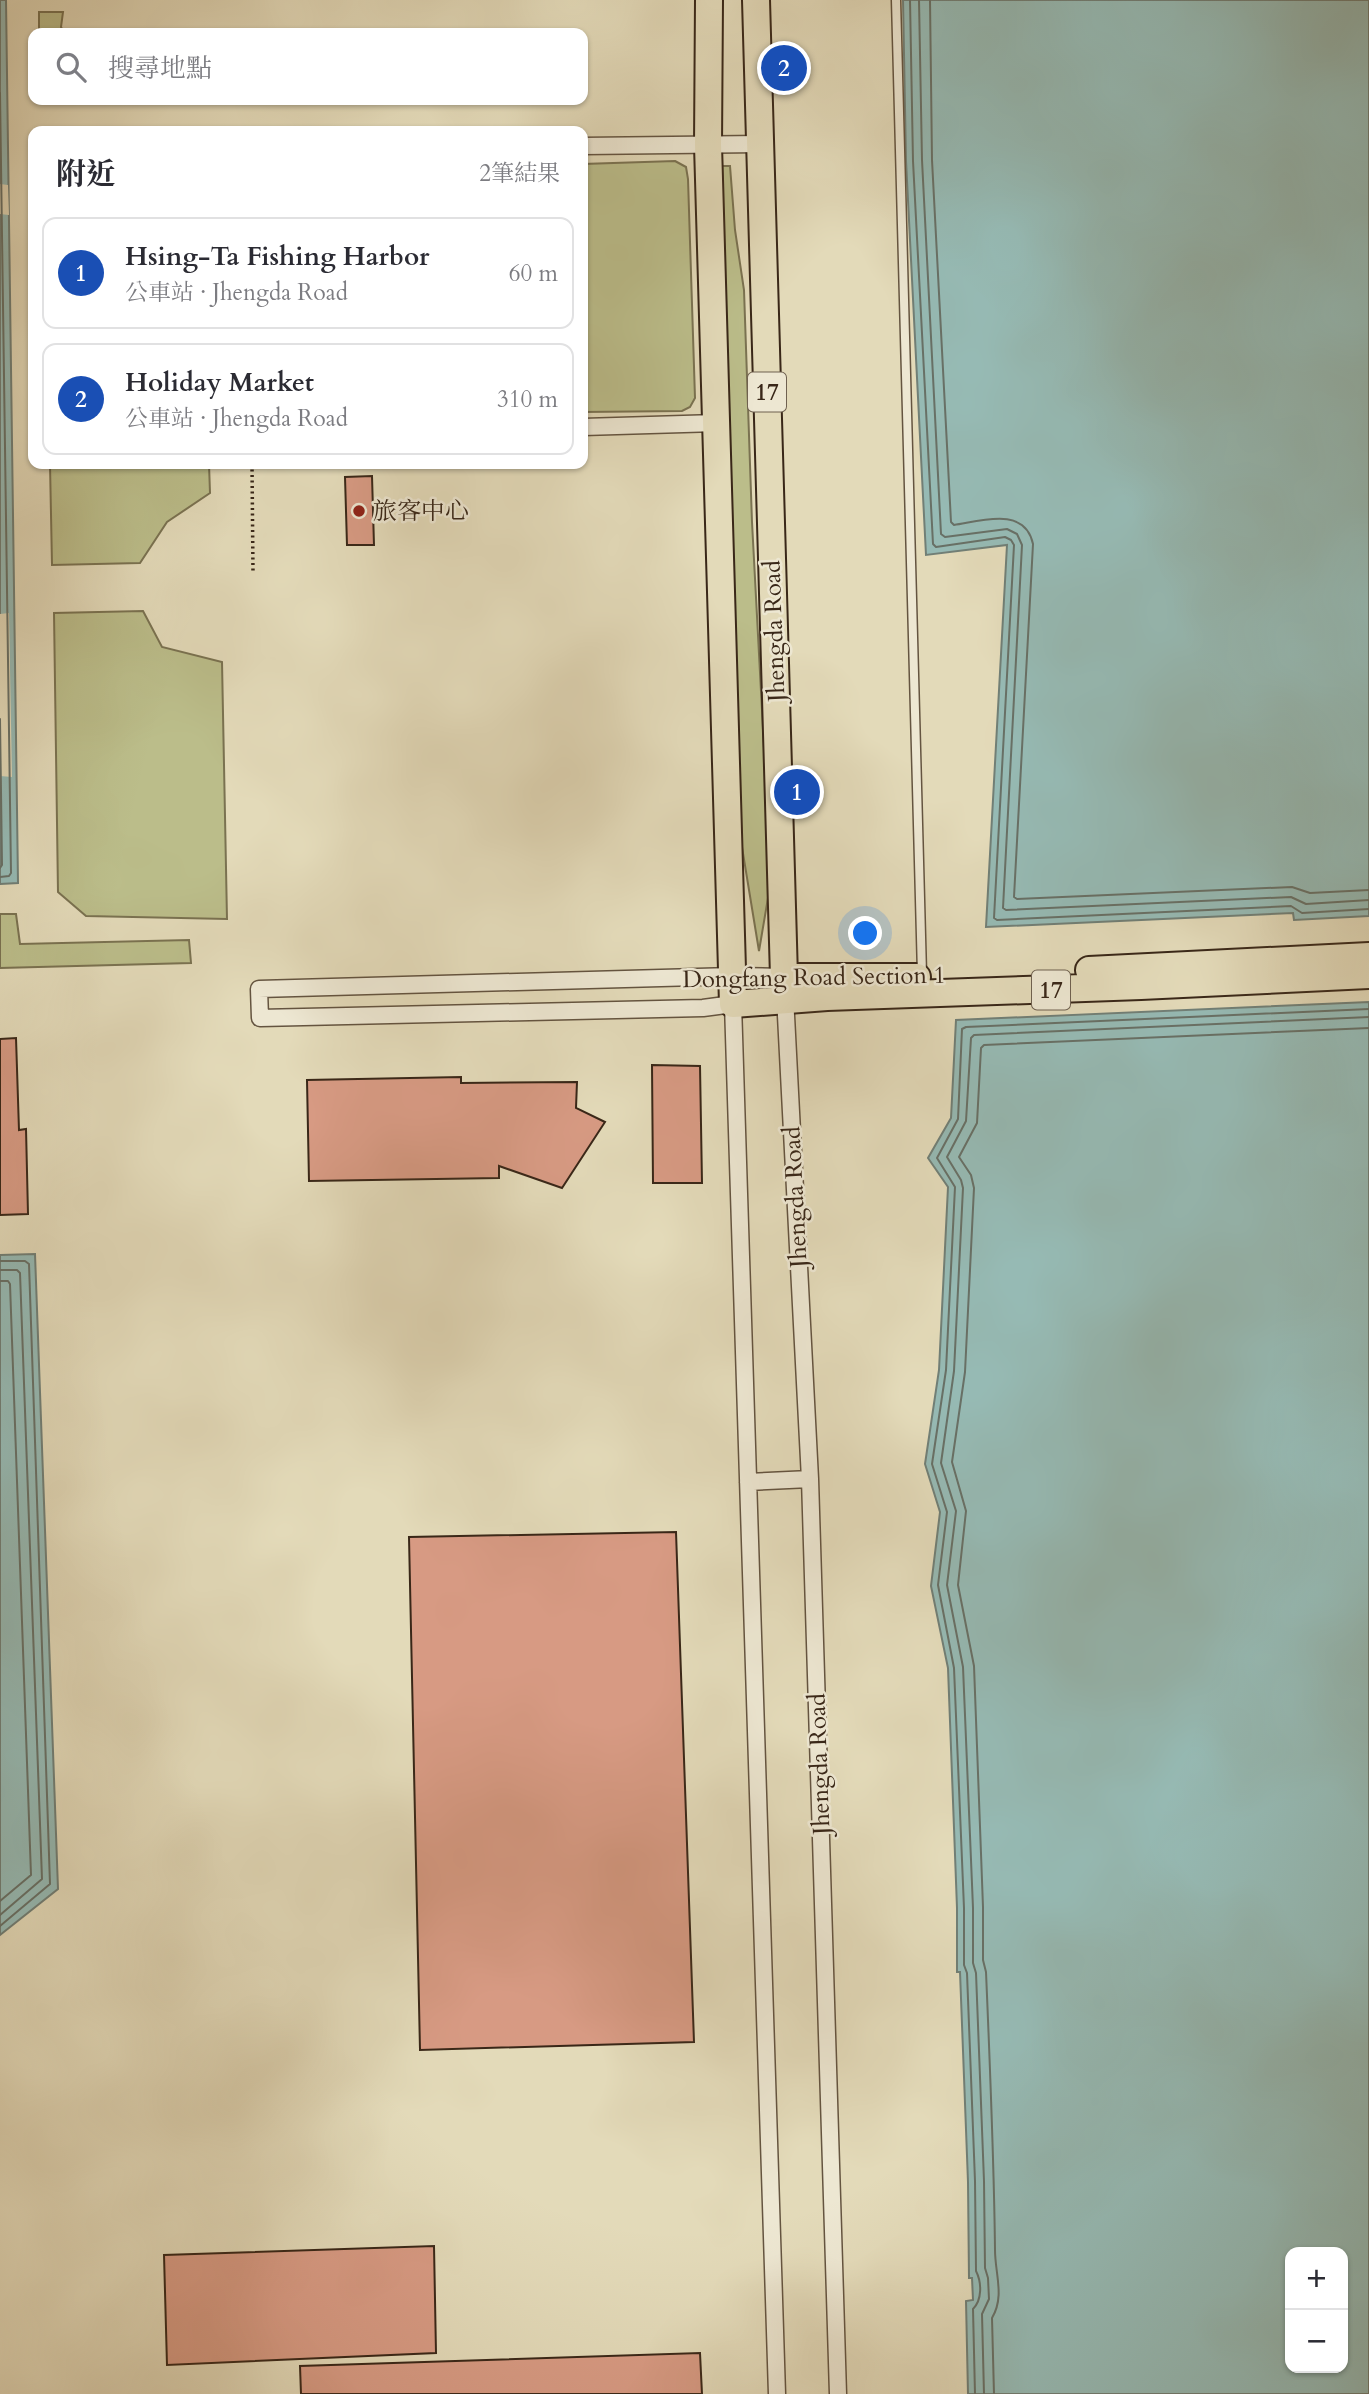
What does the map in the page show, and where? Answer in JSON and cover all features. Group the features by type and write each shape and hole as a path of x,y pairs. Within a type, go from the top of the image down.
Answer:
{"main road":[{"name":"Jhengda Road","path":"709,0 708,145 733,1004"},
{"name":"Jhengda Road","path":"755,0 784,988"},
{"name":"Dongfang Road Section 1","path":"733,1004 784,988 922,977 1369,956"},
{"name":"Dongfang Road Section 1","path":"784,988 1369,975"}],"street":[{"path":"588,146 760,144"},
{"path":"588,427 717,423"},
{"name":"Dongfang Road Section 1","path":"733,1004 703,1009 260,1018 259,989 733,976 784,988"},
{"name":"Jhengda Road","path":"784,988 810,1479 838,2394"},
{"name":"Jhengda Road","path":"733,1004 777,2394"},
{"path":"748,1482 810,1479"}],"lane":[{"path":"896,0 922,977"}],"path":[{"path":"252,469 253,573"}],"green space":[{"path":"39,12 63,12 62,28 39,28"},
{"path":"675,161 686,167 695,398 690,407 682,411 588,412 588,164"},
{"path":"722,166 730,166 735,230 744,290 752,522 769,842 768,898 759,951 739,829"},
{"path":"50,469 209,469 210,493 167,522 140,563 52,565"},
{"path":"143,611 162,647 222,662 227,919 86,916 58,892 54,613"},
{"path":"0,914 16,914 20,944 189,940 191,963 0,968"}],"water":[{"path":"0,0 6,0 18,883 0,884"},
{"path":"903,0 1369,0 1369,916 1294,920 1293,913 986,927 1007,545 926,555 906,161"},
{"path":"1369,1002 1369,2394 968,2394 966,2301 973,2300 972,2278 969,2278 968,2182 960,1972 957,1972 948,1668 931,1586 940,1512 925,1464 939,1370 948,1187 928,1158 951,1118 956,1020"},
{"path":"35,1254 58,1889 0,1935 0,1255"}],"pier":[{"path":"0,184 8,185 9,215 0,214"},
{"path":"9,613 12,777 0,776 0,614"}],"building":[{"name":"旅客中心","path":"372,476 374,545 347,545 345,477"},
{"path":"16,1038 19,1130 26,1129 28,1214 0,1215 0,1039"},
{"path":"652,1065 700,1066 702,1183 653,1183"},
{"path":"461,1077 461,1083 577,1082 576,1108 605,1122 562,1188 499,1166 499,1178 309,1181 307,1080"},
{"path":"676,1532 694,2042 420,2050 409,1537"},
{"path":"434,2246 436,2353 167,2365 164,2255"},
{"path":"700,2353 702,2394 301,2394 300,2366"}],"place":[{"name":"Holiday Market","path":"784,68"},
{"name":"旅客中心","path":"359,511"},
{"name":"Hsing-Ta Fishing Harbor","path":"797,792"}]}
